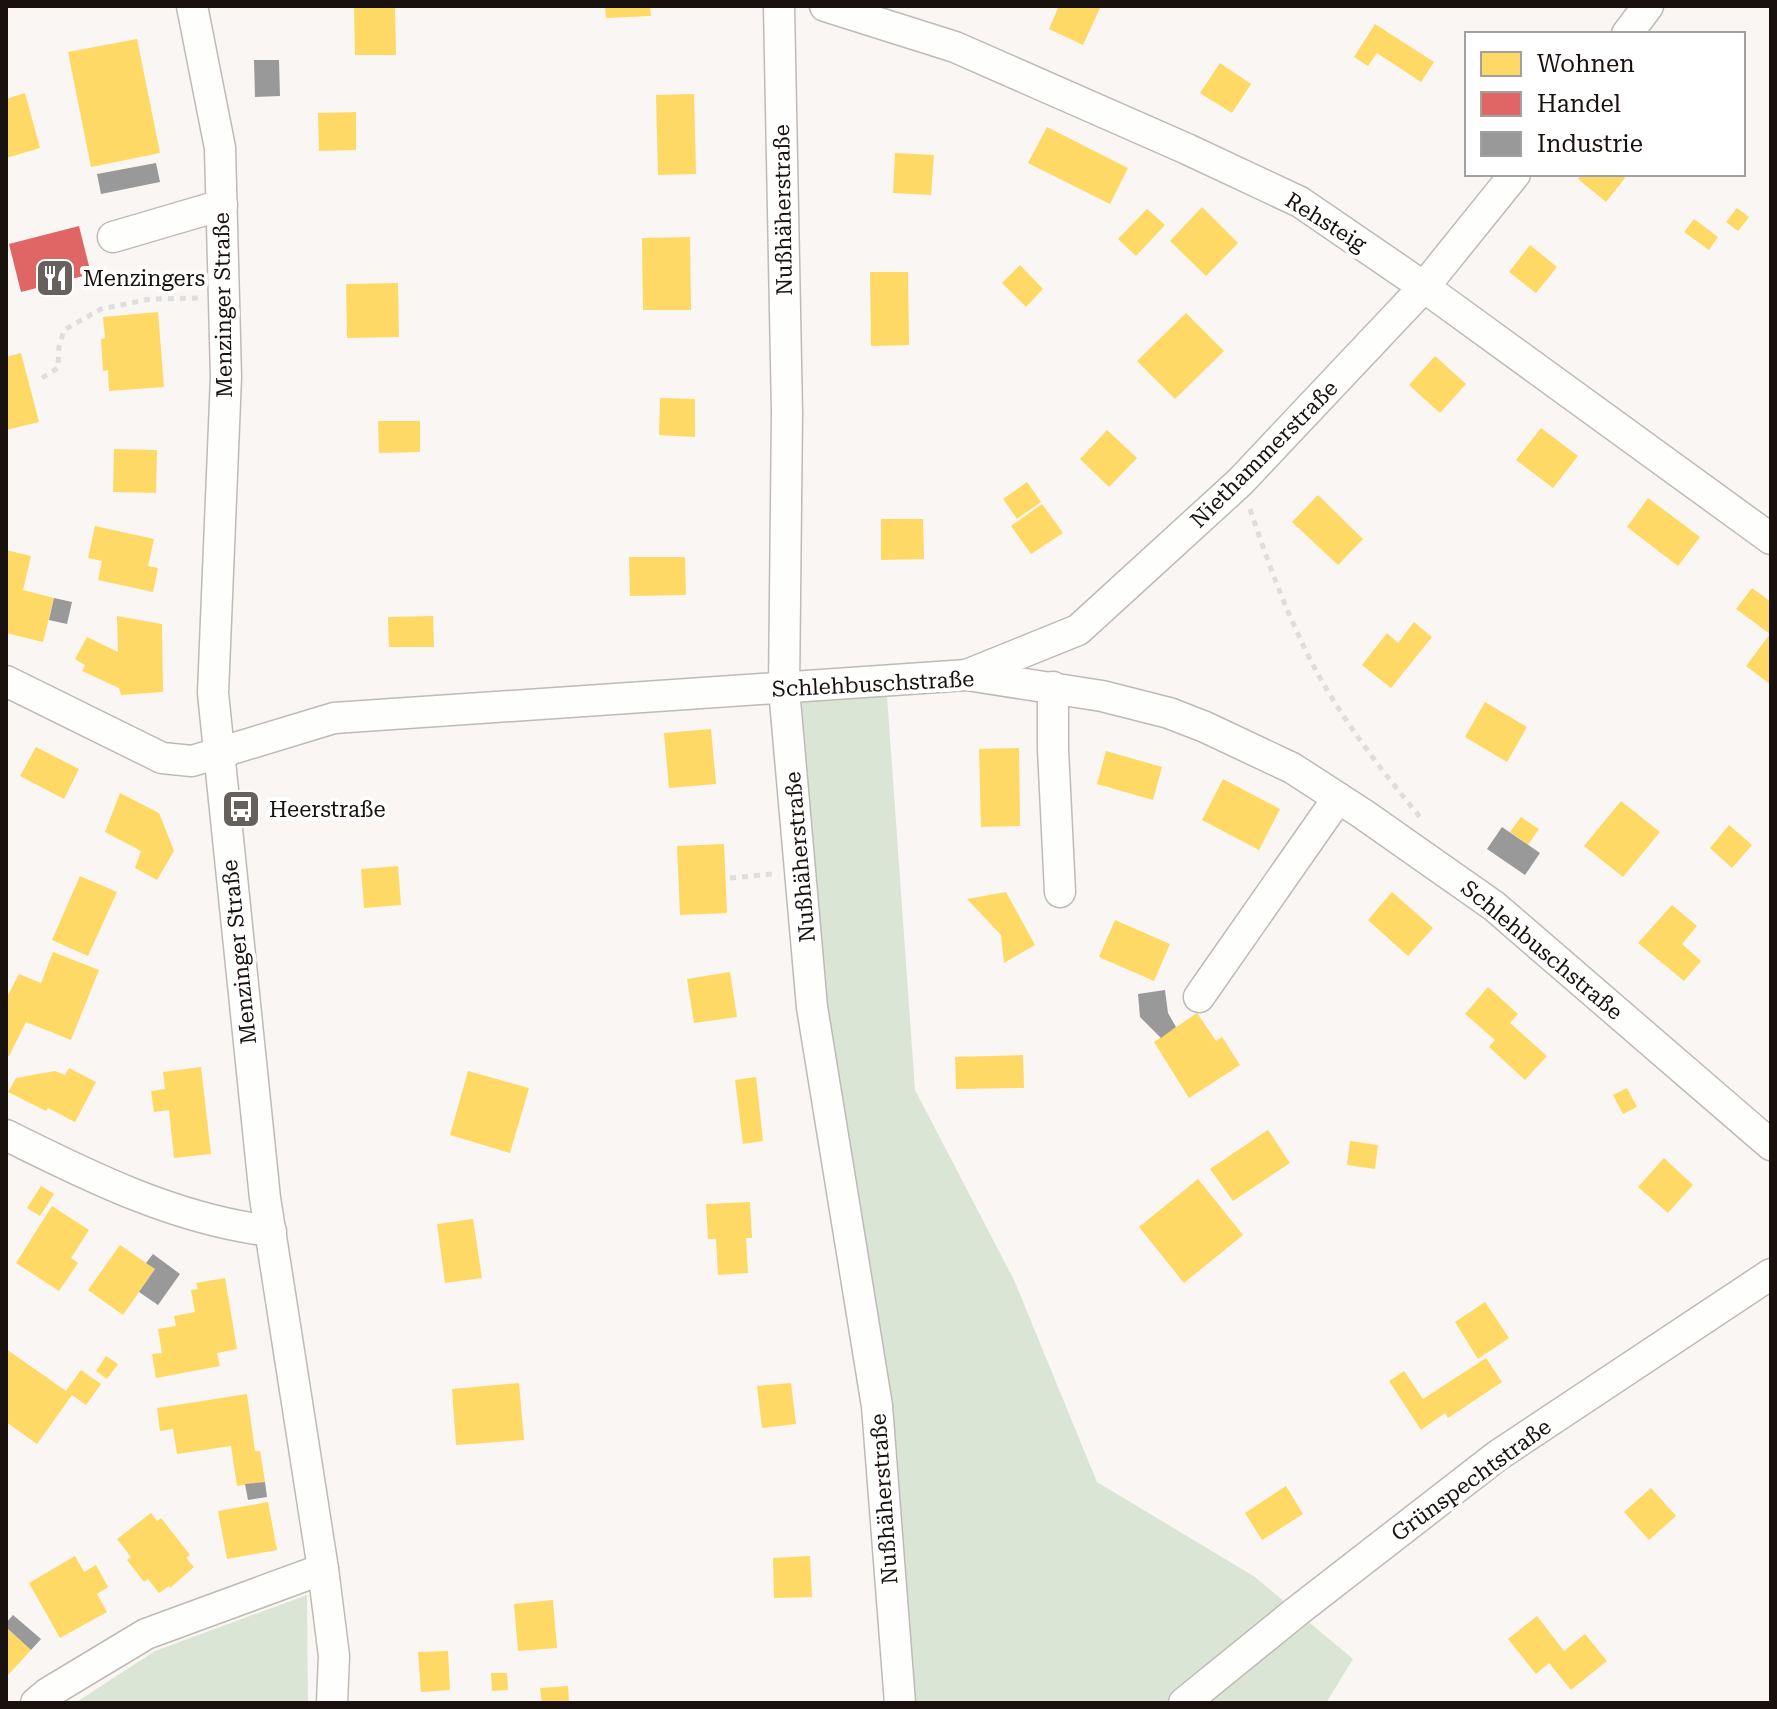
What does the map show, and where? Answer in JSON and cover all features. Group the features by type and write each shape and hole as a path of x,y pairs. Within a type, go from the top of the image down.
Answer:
{"street":[{"name":"Menzinger Straße","path":"192,6 220,148 222,205 226,377 213,693 271,1231 334,1656 332,1703"},
{"name":"Nußhäherstraße","path":"779,6 787,413 784,689 812,1007 877,1406 900,1703"},
{"name":"Rehsteig","path":"825,6 955,47 1300,202 1424,287 1771,539"},
{"path":"1628,32 1648,6"},
{"name":"Niethammerstraße","path":"967,675 1078,630 1240,482 1424,287 1513,176"},
{"path":"113,237 222,205"},
{"name":"Schlehbuschstraße","path":"219,753 334,718 967,675 1102,696 1169,713 1205,727 1292,768 1338,798 1494,906 1771,1145"},
{"path":"6,681 162,758 192,761 219,753"},
{"path":"1053,687 1060,892"},
{"path":"1199,997 1338,798"},
{"path":"6,1135 133,1194 229,1226 271,1231"},
{"name":"Grünspechtstraße","path":"1184,1703 1497,1456 1771,1274"},
{"path":"36,1703 146,1634 323,1569"}],"path":[{"path":"42,378 58,368 64,330 101,309 150,299 224,297"},
{"path":"1240,482 1270,568 1318,675 1359,739 1426,823"},
{"path":"730,878 764,875"}],"green space":[{"path":"886,681 915,1090 1014,1280 1097,1482 1255,1577 1353,1659 1326,1703 900,1703 784,689"},
{"path":"307,1595 308,1703 75,1703 155,1651"}],"building: Wohnen":[{"path":"354,6 395,6 396,55 355,55"},
{"path":"605,6 650,6 651,16 606,18"},
{"path":"1059,6 1101,6 1083,45 1049,29"},
{"path":"1375,24 1434,62 1421,82 1377,53 1368,66 1354,57"},
{"path":"137,39 160,153 91,167 68,52"},
{"path":"1220,63 1251,84 1232,113 1200,93"},
{"path":"25,93 40,148 6,158 6,99"},
{"path":"694,94 696,174 658,175 656,95"},
{"path":"356,112 356,150 319,151 318,113"},
{"path":"1047,127 1128,168 1110,204 1028,163"},
{"path":"895,153 934,155 931,195 893,193"},
{"path":"1581,176 1625,178 1606,202 1578,179"},
{"path":"1202,207 1238,243 1206,276 1170,241"},
{"path":"1737,208 1749,217 1738,231 1726,222"},
{"path":"1147,209 1165,225 1136,256 1118,239"},
{"path":"1694,219 1718,237 1709,250 1684,232"},
{"path":"690,237 691,310 643,310 642,238"},
{"path":"1530,245 1557,267 1536,293 1509,272"},
{"path":"1020,265 1043,289 1026,307 1002,283"},
{"path":"870,272 908,272 909,345 871,346"},
{"path":"398,283 399,337 347,338 346,284"},
{"path":"158,312 164,387 109,391 108,370 103,371 103,317"},
{"path":"1186,313 1224,351 1175,399 1137,361"},
{"path":"21,353 39,422 6,430 6,357"},
{"path":"1435,356 1466,384 1440,413 1409,385"},
{"path":"660,398 695,399 695,437 659,435"},
{"path":"378,421 420,421 420,452 379,453"},
{"path":"1541,428 1578,456 1553,488 1516,460"},
{"path":"1107,430 1137,458 1109,487 1080,459"},
{"path":"114,449 157,450 156,493 113,492"},
{"path":"1027,482 1041,502 1017,519 1003,499"},
{"path":"1318,495 1363,539 1338,565 1292,522"},
{"path":"1648,498 1700,537 1678,566 1627,527"},
{"path":"1042,504 1063,533 1031,554 1011,526"},
{"path":"881,519 923,519 924,559 881,560"},
{"path":"95,526 154,539 148,566 158,568 153,592 98,580 102,561 88,558"},
{"path":"6,550 31,556 23,590 54,598 43,642 6,633"},
{"path":"629,557 685,557 686,595 630,596"},
{"path":"1752,588 1771,602 1771,685 1746,666 1770,634 1736,609"},
{"path":"117,616 162,624 163,692 121,695 119,688 82,671 85,665 75,659 87,637 118,652"},
{"path":"433,616 434,647 389,647 388,617"},
{"path":"1414,622 1432,637 1391,688 1362,665 1387,633 1398,643"},
{"path":"1485,702 1527,727 1507,762 1465,737"},
{"path":"711,729 716,784 669,788 664,733"},
{"path":"36,747 79,769 64,799 20,776"},
{"path":"1019,748 1020,826 981,827 979,749"},
{"path":"1106,751 1162,767 1153,800 1097,784"},
{"path":"1223,779 1280,809 1259,850 1202,820"},
{"path":"120,793 159,813 174,851 157,880 135,868 141,851 105,832"},
{"path":"1621,801 1660,832 1623,877 1584,846"},
{"path":"1521,817 1539,829 1528,845 1510,832"},
{"path":"1729,825 1752,845 1732,868 1710,848"},
{"path":"724,844 727,913 680,915 677,846"},
{"path":"398,866 401,905 364,908 361,869"},
{"path":"80,876 117,892 88,956 52,940"},
{"path":"1006,892 1035,945 1004,963 1001,935 967,899"},
{"path":"1392,892 1433,928 1408,956 1368,920"},
{"path":"1672,905 1697,926 1682,944 1701,961 1684,981 1638,943"},
{"path":"1115,920 1170,944 1154,981 1099,957"},
{"path":"53,952 99,970 71,1040 26,1022 9,1056 6,1055 6,999 19,974 41,983"},
{"path":"730,972 737,1017 694,1023 687,979"},
{"path":"1488,987 1518,1014 1510,1023 1547,1056 1525,1080 1489,1047 1495,1040 1465,1014"},
{"path":"1197,1013 1216,1041 1222,1037 1240,1065 1189,1098 1154,1042"},
{"path":"1023,1055 1024,1088 956,1089 955,1057"},
{"path":"201,1067 211,1154 174,1158 169,1110 154,1112 151,1091 165,1089 163,1072"},
{"path":"69,1068 96,1082 75,1122 8,1092 16,1078 55,1071 65,1075"},
{"path":"468,1071 529,1088 510,1153 450,1135"},
{"path":"756,1077 763,1141 743,1144 735,1080"},
{"path":"1627,1088 1637,1107 1623,1114 1613,1095"},
{"path":"1268,1130 1290,1163 1233,1201 1210,1169"},
{"path":"1350,1141 1378,1145 1375,1169 1347,1165"},
{"path":"1664,1158 1693,1185 1668,1213 1638,1187"},
{"path":"1198,1179 1243,1235 1184,1283 1139,1227"},
{"path":"41,1186 54,1194 40,1216 27,1208"},
{"path":"750,1202 752,1238 746,1238 748,1273 718,1275 716,1239 708,1239 706,1204"},
{"path":"52,1206 89,1230 71,1258 78,1263 59,1291 16,1263"},
{"path":"473,1219 482,1278 445,1283 437,1224"},
{"path":"120,1245 155,1269 123,1315 88,1290"},
{"path":"225,1278 237,1349 217,1353 220,1366 156,1378 152,1354 162,1353 158,1329 176,1326 174,1316 195,1312 191,1290 198,1289 196,1283"},
{"path":"1485,1302 1509,1338 1478,1359 1455,1322"},
{"path":"6,1349 66,1391 81,1370 101,1384 86,1405 72,1395 37,1444 6,1422"},
{"path":"106,1356 118,1364 107,1379 96,1371"},
{"path":"1486,1358 1502,1382 1448,1418 1445,1413 1421,1430 1389,1381 1404,1371 1423,1399"},
{"path":"519,1383 524,1440 456,1445 452,1389"},
{"path":"791,1383 796,1424 762,1428 757,1386"},
{"path":"247,1394 255,1451 260,1451 265,1482 237,1486 231,1446 177,1454 173,1429 160,1431 157,1408"},
{"path":"1286,1486 1303,1514 1262,1540 1245,1513"},
{"path":"1651,1488 1676,1516 1649,1540 1624,1512"},
{"path":"268,1502 277,1550 227,1559 218,1511"},
{"path":"151,1513 157,1521 161,1518 190,1555 186,1558 194,1567 170,1588 159,1593 148,1579 144,1582 127,1560 131,1557 117,1539"},
{"path":"75,1556 84,1572 96,1565 108,1587 97,1594 107,1612 60,1638 29,1583"},
{"path":"810,1556 812,1597 774,1598 773,1558"},
{"path":"553,1600 557,1648 518,1651 514,1604"},
{"path":"1537,1616 1564,1651 1585,1634 1607,1661 1571,1690 1549,1663 1536,1674 1508,1639"},
{"path":"6,1627 31,1650 8,1675 6,1673"},
{"path":"448,1651 450,1690 421,1692 418,1652"},
{"path":"491,1673 507,1673 508,1690 492,1691"},
{"path":"568,1686 569,1703 542,1703 540,1688"}],"building: Handel":[{"path":"79,226 91,274 21,292 9,244"}],"building: Industrie":[{"path":"254,60 279,60 280,96 255,97"},
{"path":"156,163 160,182 101,194 97,174"},
{"path":"54,598 72,602 67,624 49,620"},
{"path":"1502,827 1540,853 1525,875 1487,849"},
{"path":"1165,990 1168,1013 1176,1027 1161,1038 1140,1017 1138,994"},
{"path":"153,1254 180,1274 158,1305 139,1292 155,1269 146,1263"},
{"path":"265,1482 267,1497 248,1500 245,1484"},
{"path":"13,1615 41,1639 31,1650 6,1627"}],"place":[{"name":"Menzingers","path":"55,278"},
{"name":"Heerstraße","path":"241,809"}]}
